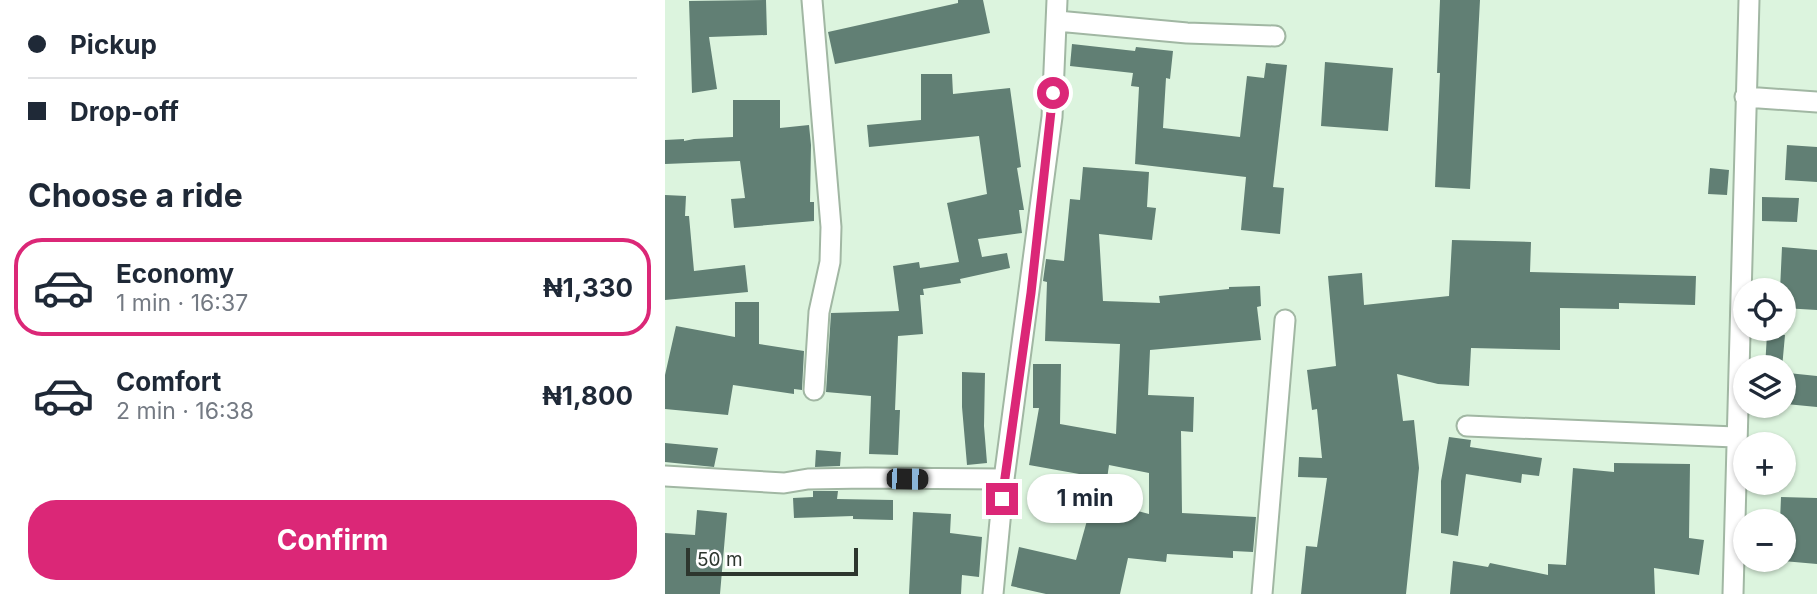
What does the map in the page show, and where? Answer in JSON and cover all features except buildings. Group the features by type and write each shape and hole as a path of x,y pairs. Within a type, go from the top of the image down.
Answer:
{"street":[{"path":"812,0 831,228 830,262 819,312 814,390"},
{"path":"993,594 1005,479 1052,117 1057,0"},
{"path":"1735,432 1749,0"},
{"path":"1056,22 1187,33 1275,36"},
{"path":"1745,97 1817,102"},
{"path":"1262,594 1285,320"},
{"path":"1467,426 1733,437"},
{"path":"665,476 784,483 808,479 1005,479"},
{"path":"1733,594 1734,495"}],"route":[{"path":"1002,499 1031,293 1053,93"}]}
